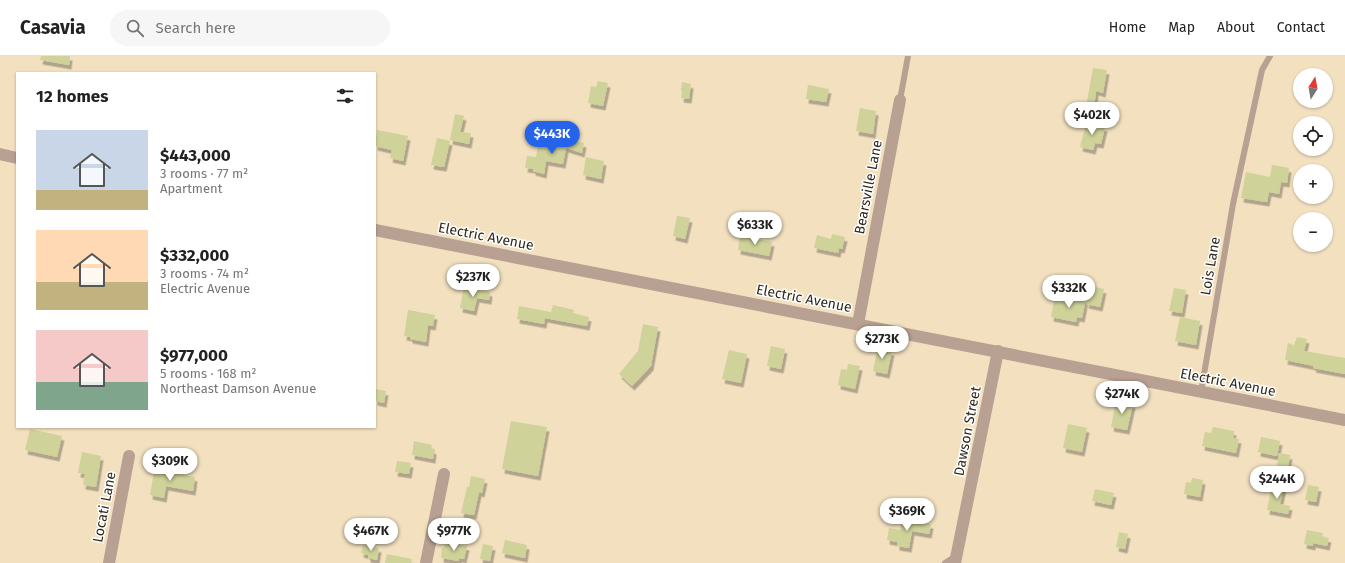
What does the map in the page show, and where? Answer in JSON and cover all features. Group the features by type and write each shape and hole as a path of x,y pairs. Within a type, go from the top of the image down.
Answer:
{"street":[{"name":"Bearsville Lane","path":"858,324 900,100"},
{"path":"0,154 16,158"},
{"name":"Electric Avenue","path":"376,230 1345,420"},
{"name":"Dawson Street","path":"956,559 998,352"},
{"name":"Locati Lane","path":"109,563 129,456"},
{"path":"426,563 444,474"}],"lane":[{"name":"Bearsville Lane","path":"900,100 908,56"},
{"name":"Lois Lane","path":"1201,392 1233,204 1247,146 1262,70 1270,56"},
{"path":"945,563 956,559"}],"building":[{"path":"41,56 70,56 69,65 40,60"},
{"path":"1093,68 1107,70 1103,93 1096,91 1094,109 1086,107"},
{"path":"598,81 608,83 603,106 588,103 591,86 596,87"},
{"path":"682,82 691,84 689,99 681,98"},
{"path":"808,85 829,89 826,102 806,99"},
{"path":"860,108 876,111 873,134 856,131"},
{"path":"455,114 464,116 460,132 471,133 469,144 450,140"},
{"path":"1086,123 1105,127 1101,144 1095,143 1093,150 1080,147"},
{"path":"377,130 408,136 403,161 390,158 392,150 376,146"},
{"path":"437,138 450,141 444,167 431,165"},
{"path":"556,139 572,143 572,140 584,143 582,153 566,148 563,164 546,161 544,174 533,171 533,169 525,168 527,156 536,157 538,145 554,148"},
{"path":"586,157 604,161 601,179 583,175"},
{"path":"1272,165 1289,168 1287,183 1281,182 1279,194 1269,192 1267,202 1241,198 1246,172 1270,177"},
{"path":"677,216 690,218 685,239 673,236"},
{"path":"832,234 845,237 842,249 839,248 838,253 814,248 817,235 831,239"},
{"path":"740,236 772,242 769,256 738,250"},
{"path":"1090,286 1104,289 1100,307 1086,304"},
{"path":"464,287 490,292 489,300 477,298 474,311 460,308"},
{"path":"1174,288 1186,290 1182,313 1169,311"},
{"path":"1074,296 1086,298 1082,318 1077,317 1076,322 1051,317 1054,299 1073,302"},
{"path":"553,305 574,310 573,313 589,317 587,326 545,318 544,324 517,319 519,306 551,312"},
{"path":"408,310 435,315 433,326 428,325 426,342 410,339 410,337 404,336"},
{"path":"1180,317 1200,321 1196,345 1175,341"},
{"path":"643,324 658,327 651,366 632,386 619,374 638,351"},
{"path":"1297,337 1307,339 1304,351 1345,358 1345,374 1313,368 1314,366 1285,360 1288,343 1294,345"},
{"path":"878,345 887,347 886,350 892,351 887,374 873,371"},
{"path":"771,346 785,349 781,369 767,366"},
{"path":"729,350 747,354 741,383 722,379"},
{"path":"848,364 860,366 855,389 838,385 841,369 847,370"},
{"path":"376,389 386,391 384,403 376,401"},
{"path":"1116,401 1133,404 1127,430 1111,427"},
{"path":"511,421 547,427 538,476 502,469"},
{"path":"1068,424 1087,428 1082,452 1063,448"},
{"path":"1213,427 1234,431 1233,438 1239,439 1236,453 1202,446 1205,432 1211,433"},
{"path":"30,429 62,436 57,457 25,450"},
{"path":"1261,437 1280,441 1277,456 1258,452"},
{"path":"414,441 432,445 431,449 434,450 433,459 412,455"},
{"path":"82,452 101,456 96,487 83,485 85,474 78,473"},
{"path":"1279,453 1290,455 1288,468 1277,466"},
{"path":"397,461 411,463 409,474 395,472"},
{"path":"155,466 169,469 168,472 195,477 193,491 166,486 164,498 150,495"},
{"path":"471,476 485,479 482,493 479,492 474,515 461,513"},
{"path":"1192,478 1203,480 1200,497 1184,494 1186,482 1191,483"},
{"path":"1272,483 1284,486 1280,504 1290,506 1288,514 1267,510"},
{"path":"1308,485 1319,487 1316,502 1305,500"},
{"path":"1095,489 1114,493 1111,505 1092,501"},
{"path":"902,518 914,520 914,522 931,524 929,534 912,531 909,548 897,546 897,542 887,540 889,528 900,530"},
{"path":"1307,530 1323,533 1322,537 1329,538 1327,546 1313,543 1313,546 1304,544"},
{"path":"1119,532 1128,534 1125,549 1116,547"},
{"path":"505,540 527,545 525,558 502,553"},
{"path":"445,542 467,546 464,559 459,558 459,561 441,558 442,548 444,548"},
{"path":"483,544 493,546 490,561 480,559"},
{"path":"363,545 379,548 377,560 368,558 368,555 361,553"},
{"path":"387,554 412,559 411,563 385,563"}]}
